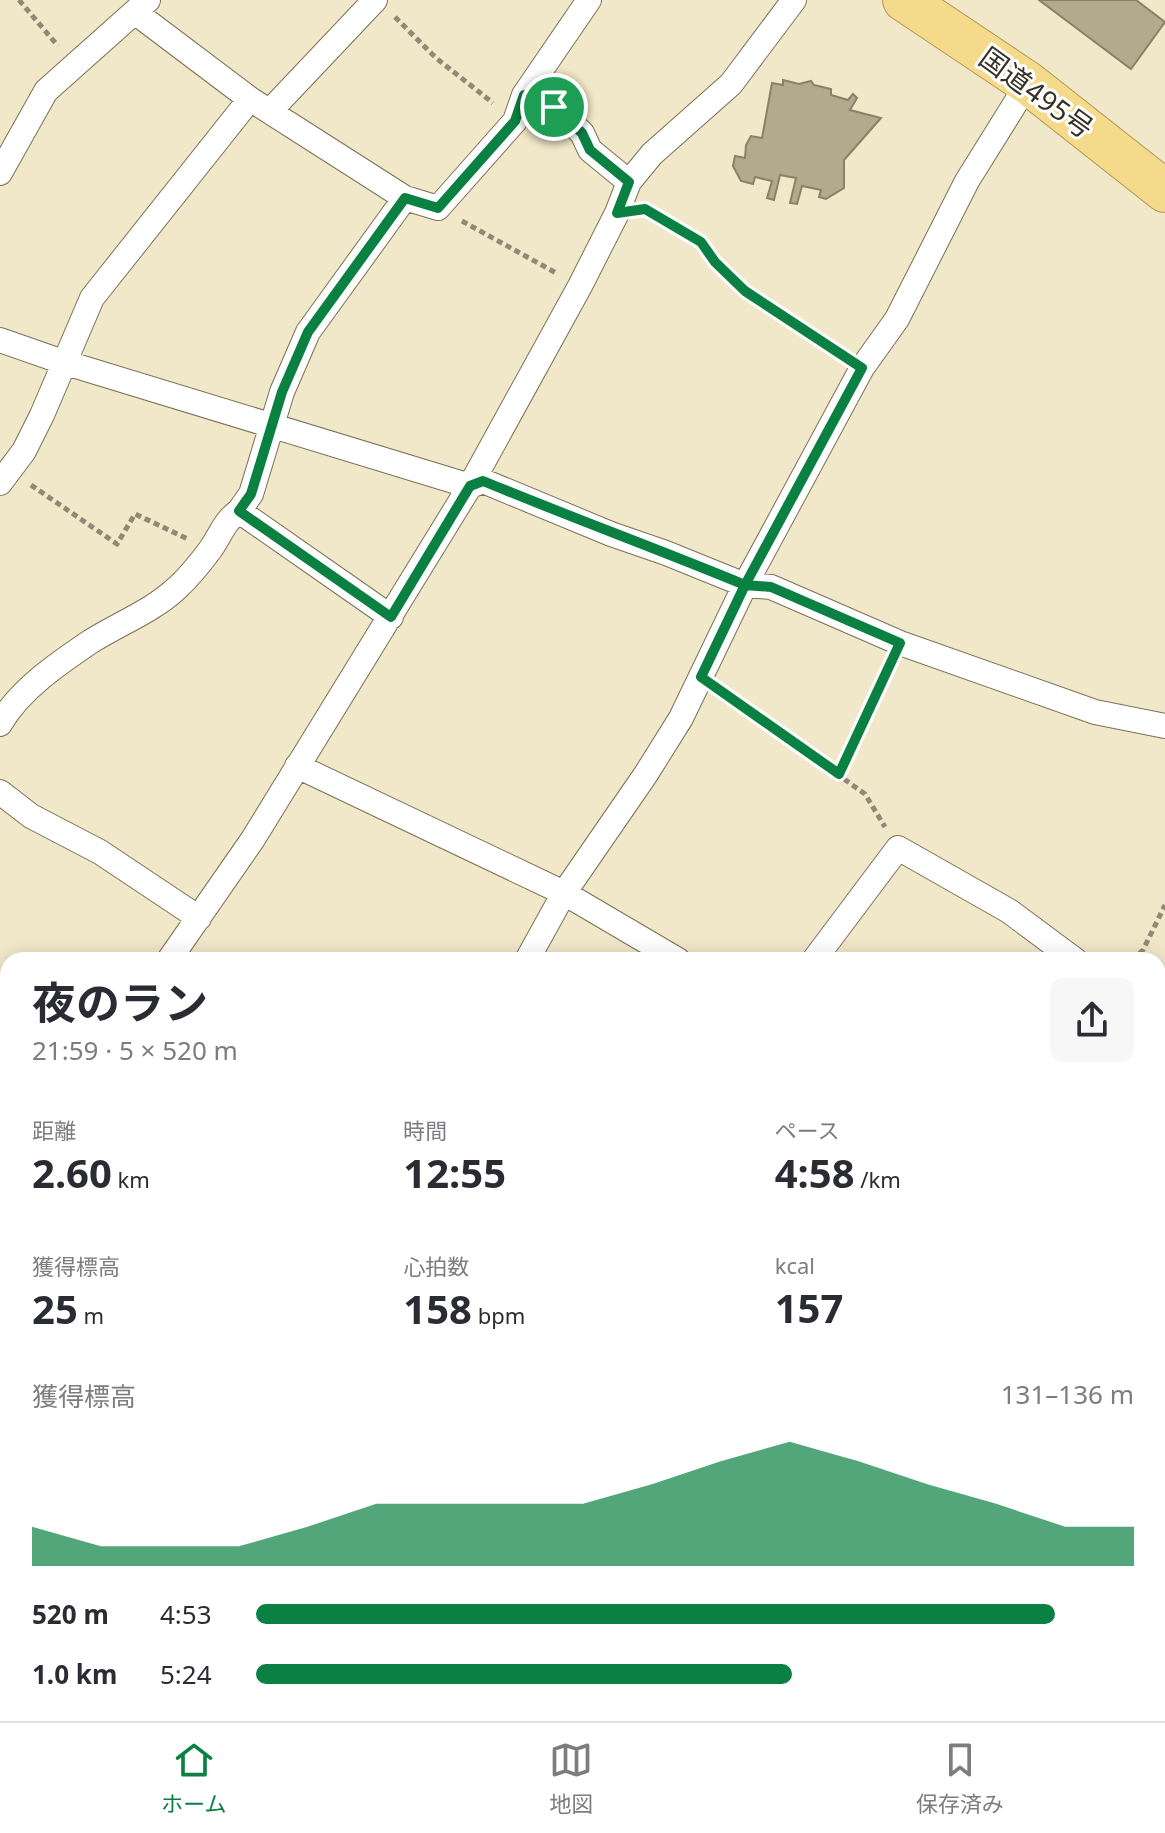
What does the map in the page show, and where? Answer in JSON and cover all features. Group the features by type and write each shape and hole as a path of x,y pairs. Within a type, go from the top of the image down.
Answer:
{"highway":[{"name":"国道495号","path":"904,0 1028,83 1165,191"}],"street":[{"path":"0,173 46,91 142,6 260,105 405,198 438,208 515,121 524,95 589,0"},
{"path":"175,952 253,839 470,486 580,286 629,182 652,154 731,84 794,0"},
{"path":"5,477 24,451 42,415 92,298 260,105 381,5"},
{"path":"531,952 564,893 681,718 745,585 862,368 897,319 967,181 1028,83"},
{"path":"524,95 554,107 582,133 590,150 629,182"},
{"path":"0,724 12,706 37,682 91,642 154,607 179,587 210,550 231,517 251,494 282,392 308,332 405,198"},
{"path":"0,340 470,486 483,481 745,585 771,587 900,643 1095,712 1165,726"},
{"path":"239,511 391,617"},
{"path":"297,766 564,893 664,952"},
{"path":"0,792 31,816 100,852 199,918"},
{"path":"820,952 898,848 1009,911 1064,952"}],"path":[{"path":"19,0 75,65"},
{"path":"381,5 436,58 515,121"},
{"path":"438,208 580,286"},
{"path":"617,213 645,209 701,242 715,262 745,291 862,368"},
{"path":"5,477 117,544 135,514 210,550"},
{"path":"839,774 900,643"},
{"path":"701,677 865,794 898,848"},
{"path":"1141,952 1165,905"}],"building":[{"path":"1039,0 1136,0 1165,22 1131,69"},
{"path":"783,80 799,84 811,81 814,85 831,89 831,95 848,100 853,94 857,98 850,110 881,118 844,160 844,188 826,199 819,197 821,190 802,186 797,204 790,203 796,178 780,175 774,200 767,198 772,181 755,177 753,184 741,181 733,166 735,156 745,158 746,145 751,136 762,138 772,83 783,85"}],"route":[{"path":"554,107 524,95 515,121 438,208 405,198 308,332 282,392 251,494 239,511 391,617 470,486 483,481 745,585 701,677 839,774 900,643 771,587 745,585 862,368 745,291 715,262 701,242 645,209 617,213 629,182 590,150 582,133 554,107"}]}
